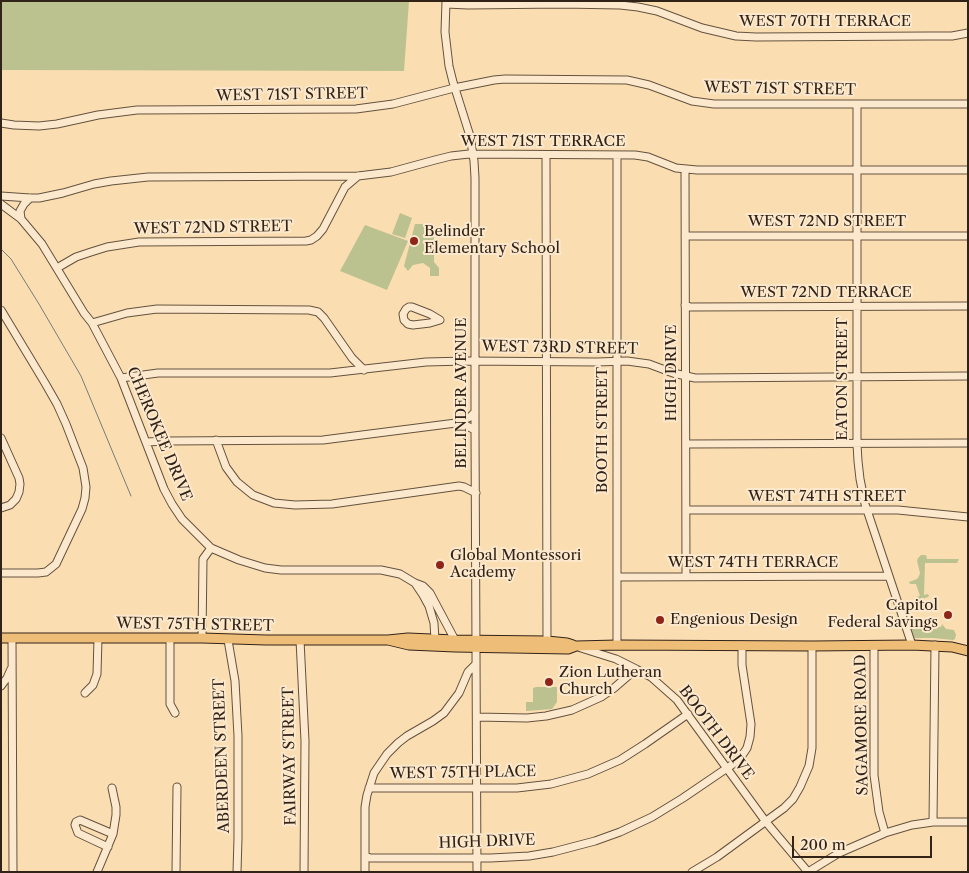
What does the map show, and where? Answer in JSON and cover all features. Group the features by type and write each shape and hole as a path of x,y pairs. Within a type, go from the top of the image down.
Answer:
{"main road":[{"name":"WEST 75TH STREET","path":"1,638 202,638 228,640 388,640 408,638 568,649 576,646 617,645 912,645 952,647 967,651"},
{"name":"WEST 75TH STREET","path":"388,640 409,645 547,641 576,646"}],"street":[{"name":"WEST 70TH TERRACE","path":"446,3 468,6 585,3 638,7 657,11 702,28 736,36 952,36 968,33"},
{"name":"BELINDER AVENUE","path":"446,3 446,40 449,66 454,88 467,125 473,154 475,178 477,872"},
{"name":"WEST 71ST STREET","path":"1,123 39,126 137,110 356,109 394,104 454,88 505,79 627,80 640,82 692,101 704,103 968,104"},
{"name":"EATON STREET","path":"857,104 857,444 860,479 867,510 912,645"},
{"name":"WEST 71ST TERRACE","path":"1,196 30,198 63,193 94,184 138,178 358,176 391,172 451,156 473,154 636,155 648,157 676,168 697,170 968,170"},
{"path":"546,155 547,641"},
{"name":"BOOTH STREET","path":"617,155 617,645"},
{"name":"HIGH DRIVE","path":"685,169 686,576"},
{"name":"WEST 72ND STREET","path":"57,268 91,252 107,247 139,242 311,240 323,229 345,187 358,176"},
{"path":"340,177 345,187"},
{"path":"22,219 20,211 30,198"},
{"name":"CHEROKEE DRIVE","path":"1,204 22,219 42,244 92,323 121,378 161,481 172,504 182,519 212,548 239,560 265,568 281,570 381,570 400,574 423,586 430,593 455,640"},
{"name":"WEST 72ND STREET","path":"685,236 968,236"},
{"name":"WEST 72ND TERRACE","path":"685,304 690,307 968,306"},
{"path":"412,307 440,320 410,325 404,320 403,314 406,309 412,307"},
{"path":"1,310 57,404 86,478 86,492 82,509 56,564 46,572 1,573"},
{"path":"92,323 127,313 148,310 309,310 318,312 324,318 352,358 364,370"},
{"name":"WEST 73RD STREET","path":"121,378 152,374 330,373 426,362 476,361 639,362 695,378 968,376"},
{"path":"456,423 470,417 475,412"},
{"path":"146,442 324,440 456,423 475,430"},
{"path":"216,440 226,466 237,482 253,495 274,503 295,505 332,504 459,486 468,482 475,475"},
{"path":"1,508 16,499 20,484 2,442"},
{"path":"686,444 968,443"},
{"path":"459,486 476,493"},
{"name":"WEST 74TH STREET","path":"686,510 867,510 968,517"},
{"path":"202,638 203,560 212,548"},
{"name":"WEST 74TH TERRACE","path":"617,577 888,576"},
{"path":"415,583 429,606 434,623 434,640"},
{"path":"12,638 13,872"},
{"path":"85,693 93,685 98,674 98,638"},
{"path":"170,638 170,704 175,713"},
{"name":"ABERDEEN STREET","path":"228,640 235,681 238,736 237,872"},
{"name":"FAIRWAY STREET","path":"300,640 305,741 304,872"},
{"name":"HIGH DRIVE","path":"365,856 370,858 477,858 515,857 554,852 620,832 667,809 738,760 749,743 751,724 742,665 742,645"},
{"name":"BOOTH DRIVE","path":"576,646 636,669 663,686 688,714 766,822 808,872"},
{"path":"692,872 717,857 784,808 793,799 800,787 809,766 812,748 812,646"},
{"name":"SAGAMORE ROAD","path":"874,646 874,775 884,833"},
{"path":"933,822 935,646"},
{"path":"365,872 365,807 374,773 387,754 402,740 433,722 444,712 459,693 468,672 476,664"},
{"path":"12,666 1,686 8,688 12,694"},
{"path":"477,717 537,717 572,710 601,697 636,669"},
{"name":"WEST 75TH PLACE","path":"369,788 517,788 570,780 620,760 638,750 688,714"},
{"path":"176,872 177,787"},
{"path":"97,872 113,834 116,815 112,788"},
{"path":"108,846 78,833 75,825 76,822 80,820 113,834"},
{"path":"808,872 839,853 884,833 912,825 933,822 968,822"}],"green space":[{"path":"1,1 409,1 404,71 1,70"},
{"path":"400,213 412,218 405,238 392,234"},
{"path":"415,224 434,224 434,262 439,268 439,276 430,276 430,268 423,263 413,265 408,271 404,266"},
{"path":"365,225 408,241 387,290 340,271"},
{"path":"921,555 926,555 927,559 959,559 957,563 925,563 924,595 928,594 929,596 918,600 916,597 920,596 916,584 910,584 909,582 917,579 919,576 917,561"},
{"path":"942,624 946,629 954,630 955,639 912,638 909,630 912,627 941,627"},
{"path":"557,687 557,702 552,709 526,711 526,702 533,702 533,688"}],"waterway":[{"path":"1,249 11,259 81,376 131,496"}],"place":[{"name":"Belinder Elementary School","path":"414,241"},
{"name":"Global Montessori Academy","path":"440,565"},
{"name":"Capitol Federal Savings","path":"948,615"},
{"name":"Engenious Design","path":"660,620"},
{"name":"Zion Lutheran Church","path":"549,682"}]}
